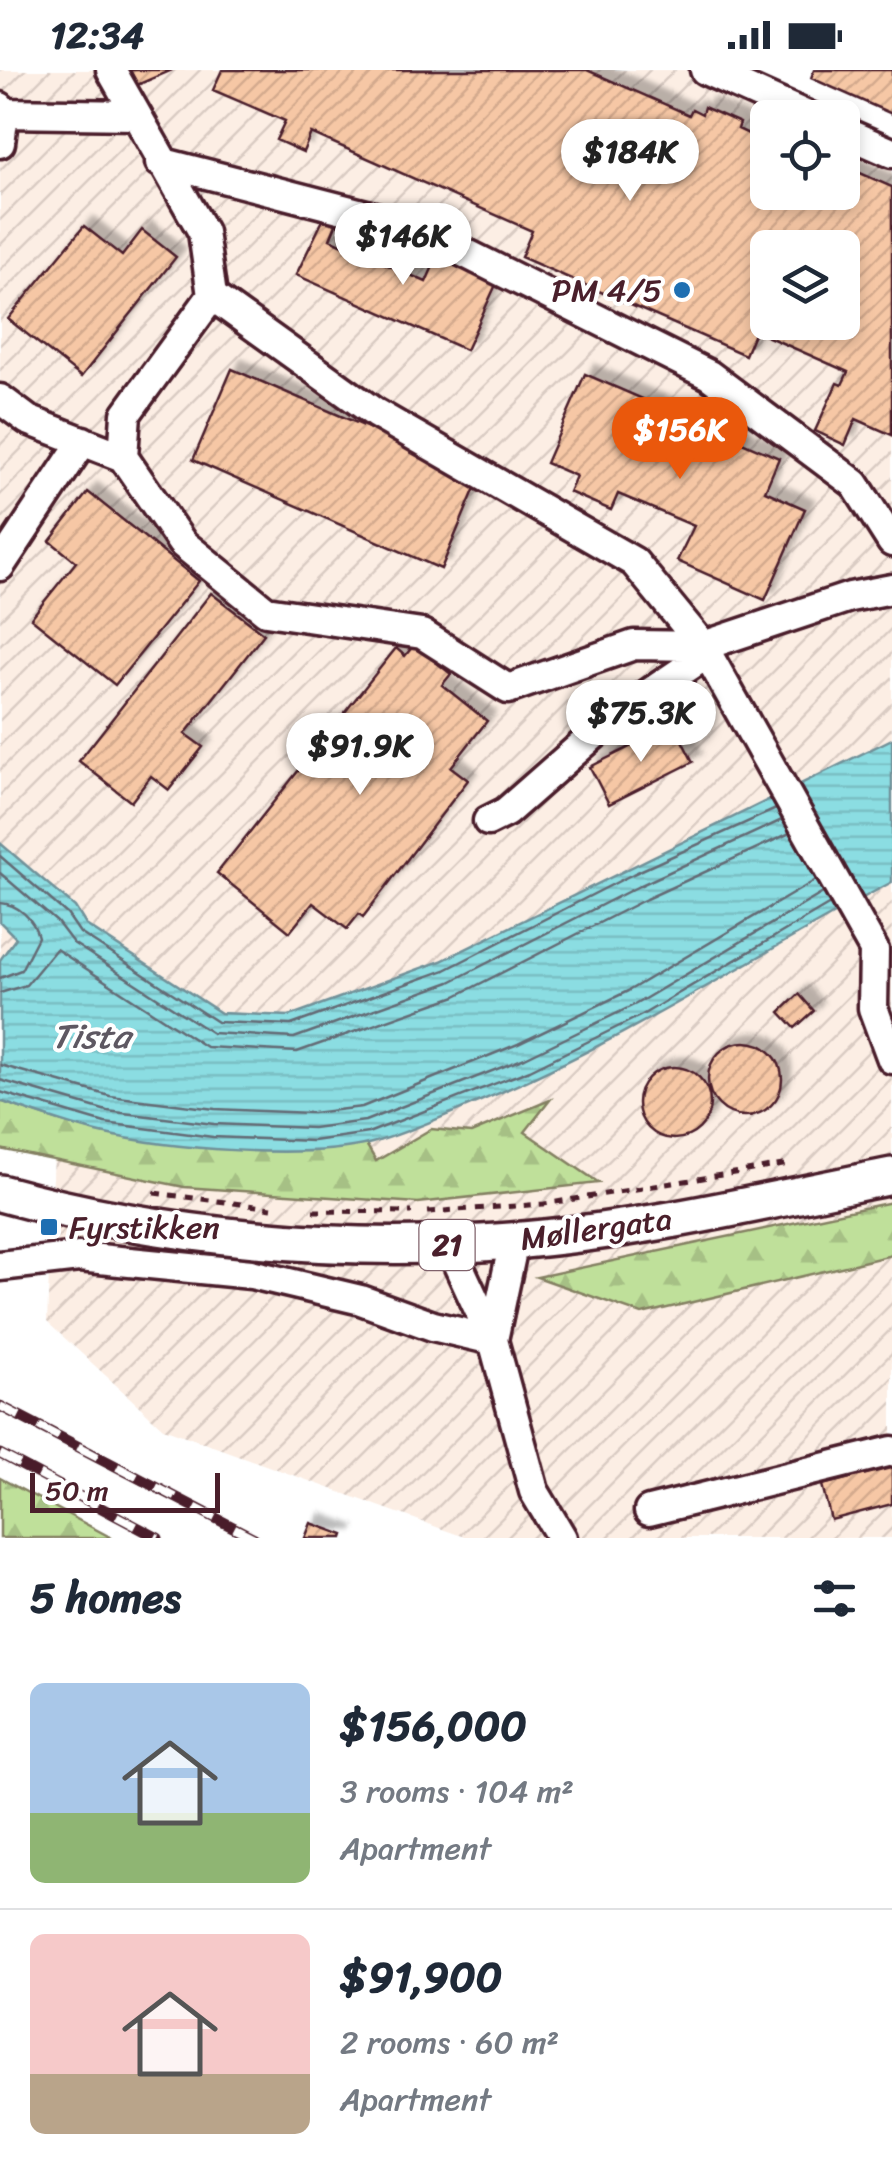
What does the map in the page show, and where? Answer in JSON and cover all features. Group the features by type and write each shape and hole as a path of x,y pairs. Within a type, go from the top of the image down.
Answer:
{"main road":[{"name":"Møllergata","path":"0,1193 80,1213 244,1237 449,1245 514,1241 696,1214 892,1176"}],"street":[{"path":"110,70 202,232 212,296 126,414 124,457"},
{"path":"705,70 772,100"},
{"path":"0,143 2,110 134,115"},
{"path":"860,139 892,153"},
{"path":"160,162 413,227 709,375 855,484 892,542"},
{"path":"212,296 375,413 634,562 705,650 880,961 872,1008 892,1058"},
{"path":"0,399 28,420 124,457 182,543 266,610 422,634 508,690 634,645 705,650"},
{"path":"0,566 83,441"},
{"path":"488,821 506,812 614,717 705,650 850,597 892,589"},
{"path":"493,1340 514,1241"},
{"path":"449,1245 493,1340 534,1490 562,1538"},
{"path":"0,1266 80,1257 251,1274 493,1340"},
{"path":"649,1511 892,1452"}],"path":[{"path":"312,1210 425,1213 544,1204 796,1162"},
{"path":"146,1192 274,1208"}],"shaded area":[{"path":"0,70 705,70 773,100 750,100 750,210 860,210 860,139 892,153 892,1538 467,1538 163,1428 47,1322 54,1152 0,1046"}],"green space":[{"path":"550,1100 525,1132 599,1183 418,1203 184,1187 0,1149 0,1101 78,1127 136,1139 268,1150 366,1144 376,1161 431,1129 471,1133"},
{"path":"892,1202 892,1255 642,1314 537,1277"},
{"path":"0,1478 112,1538 0,1538"}],"water":[{"name":"Tista","path":"892,739 892,882 584,1053 426,1124 372,1143 344,1148 237,1150 129,1139 0,1101 0,960 16,938 0,922 0,843 75,907 86,925 221,1013 289,1016 441,961"}],"building":[{"path":"130,70 172,70 137,85"},
{"name":"PM 4/5","path":"222,70 587,70 689,115 692,109 702,114 704,107 740,123 738,129 750,135 750,210 860,210 860,173 892,187 892,435 856,419 845,445 815,431 837,383 842,385 848,372 775,340 860,340 860,230 750,230 751,340 745,355 521,257 532,231 311,133 303,152 276,140 285,121 213,90"},
{"path":"814,70 892,70 892,114 811,78"},
{"path":"325,216 337,222 330,239 426,282 438,255 499,278 466,350 296,275"},
{"path":"84,226 122,256 142,230 176,257 81,377 8,319"},
{"path":"232,369 480,476 441,569 193,460"},
{"path":"585,374 779,458 765,491 805,509 765,600 677,561 694,526 618,494 611,510 569,492 576,476 546,463"},
{"path":"88,492 199,581 115,685 31,618 76,562 50,541"},
{"path":"211,593 264,634 185,734 203,747 169,790 151,776 131,802 79,761"},
{"path":"414,645 451,674 442,685 487,721 451,767 468,780 363,917 359,914 347,929 313,903 290,932 217,873 396,648 405,656"},
{"path":"674,725 693,762 609,804 590,767"},
{"path":"799,994 814,1011 795,1028 780,1012"},
{"path":"745,1042 771,1053 782,1079 771,1105 745,1116 719,1105 708,1079 719,1053"},
{"path":"674,1067 688,1069 700,1077 708,1089 708,1117 700,1129 688,1137 674,1139 660,1137 648,1129 640,1117 638,1103 640,1089 648,1077 660,1069"},
{"path":"892,1467 892,1504 831,1520 822,1485"},
{"path":"311,1523 344,1535 343,1538 305,1538"}],"railway":[{"path":"0,1406 254,1538"},
{"path":"0,1454 158,1538"}],"place":[{"name":"PM 4/5","path":"682,290"},
{"name":"Fyrstikken","path":"49,1227"}]}
